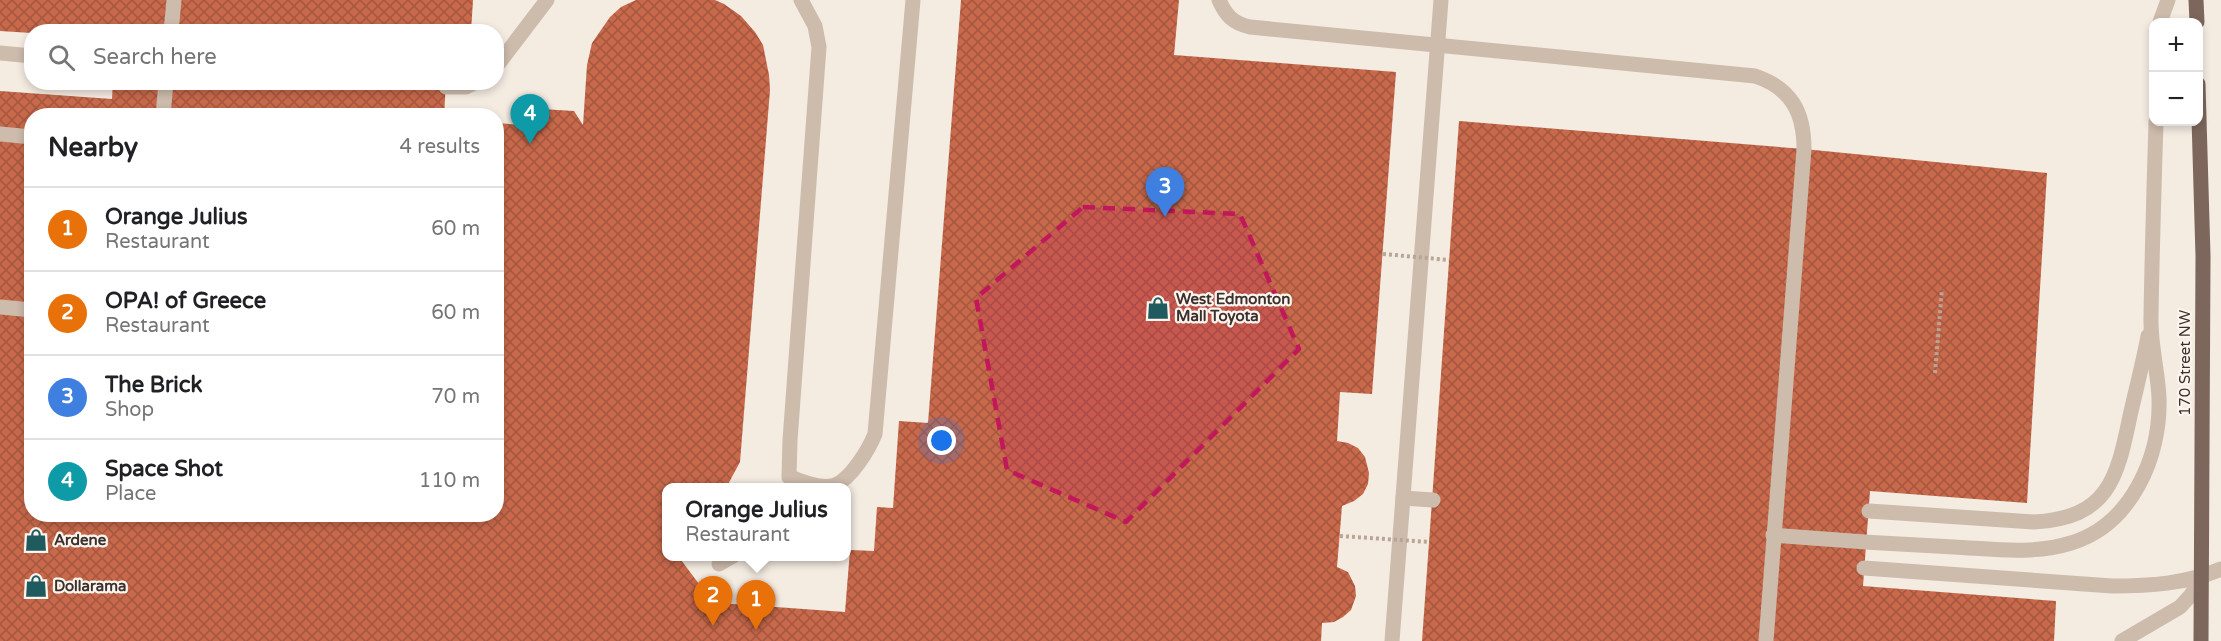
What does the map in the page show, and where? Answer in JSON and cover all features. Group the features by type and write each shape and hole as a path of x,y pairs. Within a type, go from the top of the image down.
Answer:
{"main road":[{"path":"2196,0 2197,18"},
{"name":"170 Street NW","path":"2200,126 2203,256 2201,641"}],"lane":[{"path":"172,24 174,0"},
{"path":"504,57 547,0"},
{"path":"787,482 819,47 815,26 801,0"},
{"path":"837,483 861,460 875,434 913,0"},
{"path":"1219,0 1228,16 1236,24 1250,27 1755,76 1781,87 1789,97 1801,121 1804,149 1766,641"},
{"path":"1392,641 1441,0"},
{"path":"2161,18 2168,0"},
{"path":"0,53 24,55"},
{"path":"164,108 166,90"},
{"path":"1773,534 2025,551 2072,543 2092,534 2110,522 2128,503 2142,480 2157,428 2159,399 2151,321 2156,126"},
{"path":"0,134 24,136"},
{"path":"0,307 24,309"},
{"path":"1869,511 2034,522 2053,521 2076,514 2092,505 2107,490 2123,454 2151,321"},
{"path":"1403,498 1433,500"},
{"path":"719,564 724,561"},
{"path":"1864,568 2112,586 2146,586 2202,577 2221,569"},
{"path":"2121,641 2180,608 2202,577"},
{"path":"2195,641 2201,622"}],"path":[{"path":"1383,254 1449,260"},
{"path":"1935,373 1942,289"},
{"path":"1340,536 1430,542"}],"highlighted area":[{"path":"1083,207 1240,214 1299,349 1126,522 1007,470 976,298"}],"building":[{"path":"0,0 473,0 472,24 24,24 24,32 0,31"},
{"path":"636,0 715,0 724,4 741,16 755,32 763,45 769,75 770,90 740,462 729,483 662,483 662,561 682,561 708,596 706,602 845,612 851,550 874,551 877,507 893,508 899,421 928,423 961,0 1179,0 1174,55 1396,72 1372,394 1340,392 1337,441 1358,448 1365,457 1369,473 1368,484 1363,494 1342,506 1337,567 1348,572 1355,586 1356,596 1351,610 1334,622 1322,623 1321,641 0,641 0,91 112,99 113,90 446,90 444,108 24,108 24,522 504,522 504,124 521,125 541,109 574,111 583,125 587,65 592,43 610,17 621,7"},
{"path":"1459,121 1804,149 2047,173 2027,503 1870,491 1863,586 2056,601 2054,641 1422,641"}],"place":[{"name":"Space Shot","path":"530,144"},
{"name":"The Brick","path":"1165,217"},
{"name":"West Edmonton Mall Toyota","path":"1158,308"},
{"name":"Ardene","path":"36,540"},
{"name":"Dollarama","path":"36,586"},
{"name":"OPA! of Greece","path":"713,626"},
{"name":"Orange Julius","path":"756,630"}]}
